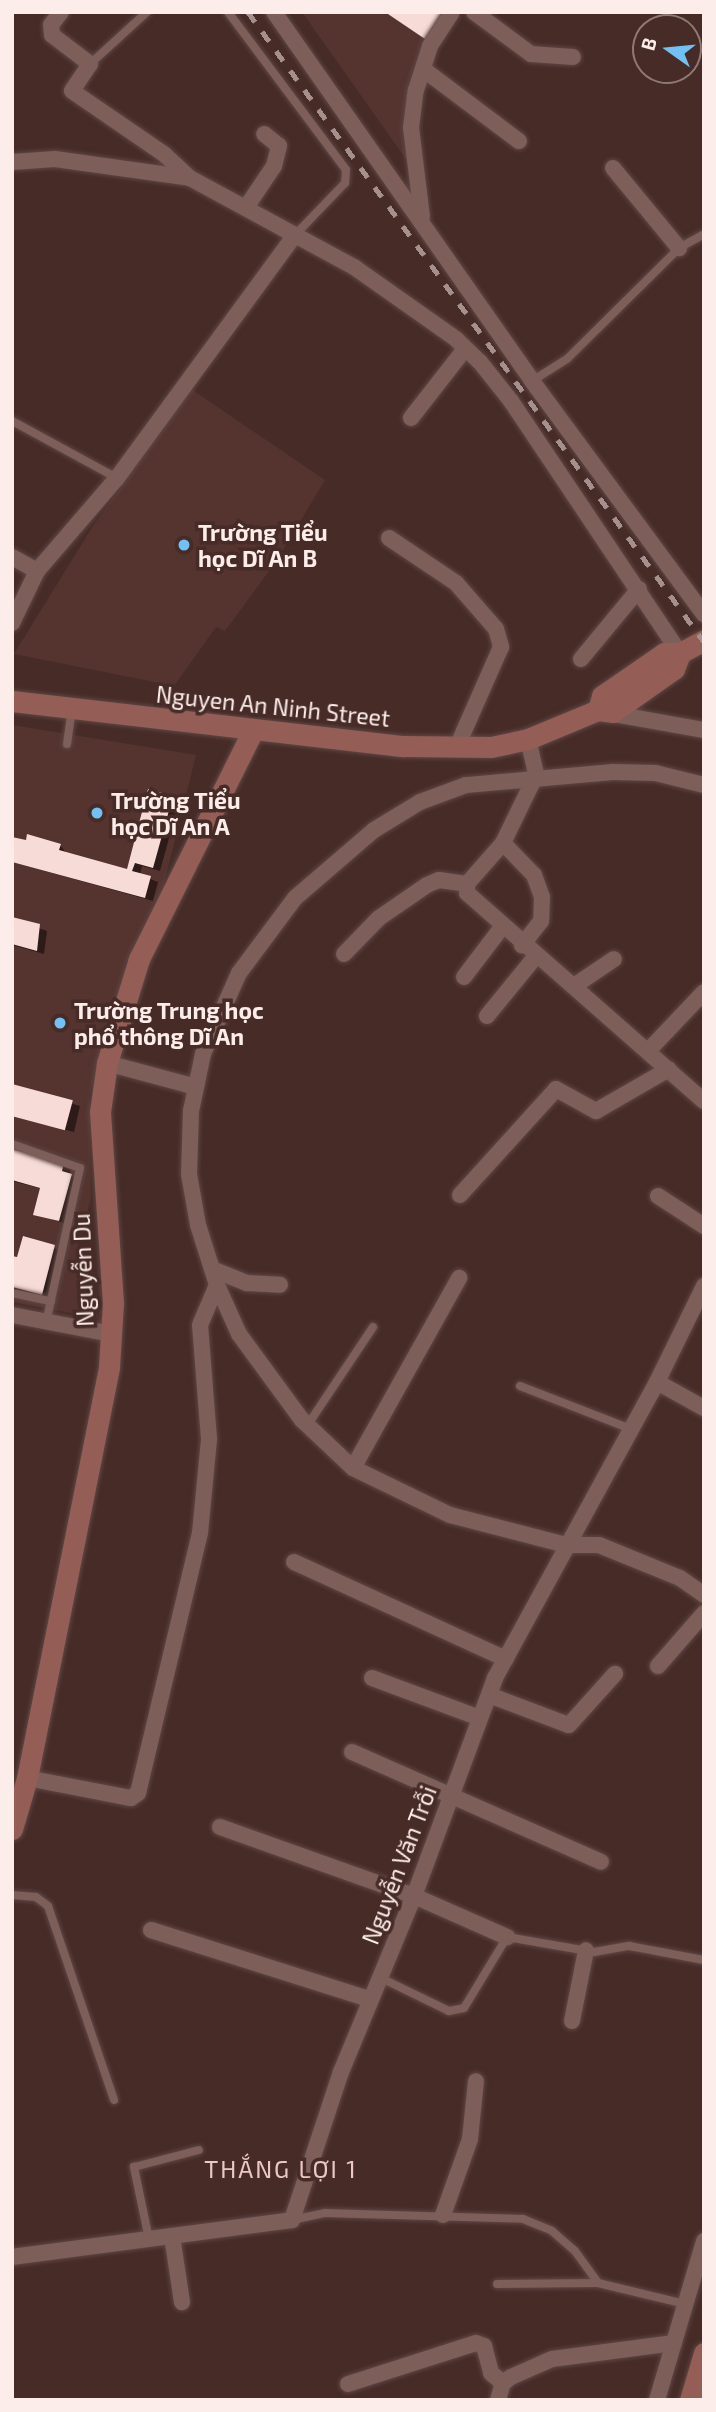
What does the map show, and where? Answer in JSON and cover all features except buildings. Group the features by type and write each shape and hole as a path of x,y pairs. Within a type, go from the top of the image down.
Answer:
{"street":[{"path":"61,12 51,25 52,34 90,64 72,91 164,154 190,178 247,206 354,267 466,349 511,401 680,653"},
{"path":"274,12 423,220 532,381 704,614"},
{"path":"423,220 411,128 415,90 430,46 452,12"},
{"path":"474,12 531,54 573,57"},
{"path":"424,69 519,141"},
{"path":"247,206 274,166 279,146 264,134"},
{"path":"12,162 55,159 190,178"},
{"path":"613,168 679,248"},
{"path":"12,623 37,571 117,478 295,235"},
{"path":"411,418 466,349"},
{"path":"389,538 456,583 496,629 501,647 456,749"},
{"path":"12,557 37,571"},
{"path":"581,659 639,589"},
{"path":"704,640 680,653 664,653 602,696 598,710 704,730"},
{"name":"Nguyen An Ninh Street","path":"12,701 253,730 456,749 528,738 598,710"},
{"name":"Nguyễn Du","path":"12,1829 27,1778 109,1367 112,1334 100,1112 107,1063 139,958 253,730"},
{"path":"467,884 503,843 536,775 528,738"},
{"path":"704,785 656,773 536,775 466,785 420,802 328,865 295,898 239,973 203,1054 196,1087 188,1174 217,1285 239,1334 307,1426 353,1468 450,1515 566,1545 599,1545 680,1578 704,1595"},
{"path":"503,843 534,875 542,897 541,920 522,945"},
{"path":"344,954 379,918 427,885 439,880 467,884"},
{"path":"467,884 472,900 704,1101"},
{"path":"464,977 502,927"},
{"path":"487,1016 536,957"},
{"path":"574,986 614,959"},
{"path":"648,1051 704,992"},
{"path":"107,1063 196,1087"},
{"path":"460,1195 556,1089 596,1111 669,1069"},
{"path":"658,1196 704,1226"},
{"path":"212,1269 247,1283 281,1285"},
{"path":"353,1468 459,1278"},
{"path":"27,1778 131,1798 138,1793 200,1533 209,1438 201,1325 217,1285"},
{"name":"Nguyễn Văn Trỗi","path":"292,2220 304,2176 369,1999 414,1896 489,1695 566,1545 657,1382 704,1286"},
{"path":"12,1315 112,1334"},
{"path":"657,1382 704,1408"},
{"path":"294,1562 506,1659"},
{"path":"658,1666 704,1613"},
{"path":"489,1695 569,1725 614,1674"},
{"path":"372,1678 480,1718"},
{"path":"352,1752 449,1799 601,1862"},
{"path":"220,1827 414,1896 507,1937"},
{"path":"151,1930 369,1999"},
{"path":"572,2021 586,1950"},
{"path":"443,2215 470,2139 476,2081"},
{"path":"12,2257 292,2220"},
{"path":"172,2236 182,2302"},
{"path":"657,2400 704,2241"},
{"path":"348,2384 477,2343 484,2346 491,2373 503,2383"},
{"path":"498,2400 503,2383 552,2359 674,2343"},
{"path":"690,2400 704,2353"}],"lane":[{"path":"90,64 148,12"},
{"path":"229,12 346,170 345,183 295,235"},
{"path":"532,381 567,359 603,327 679,248 704,234"},
{"path":"12,421 117,478"},
{"path":"67,744 72,710"},
{"path":"12,1144 80,1168 46,1322"},
{"path":"12,1293 51,1301"},
{"path":"307,1426 373,1327"},
{"path":"520,1386 631,1429"},
{"path":"12,1895 36,1897 48,1906 114,2100"},
{"path":"379,1977 449,2011 464,2008 507,1937 604,1952 629,1946 704,1960"},
{"path":"150,2240 134,2166 199,2150"},
{"path":"292,2220 325,2213 523,2219 552,2231 575,2250 598,2283"},
{"path":"497,2284 598,2283 685,2304"}],"shaded area":[{"path":"302,12 448,12 428,57 413,169"},
{"name":"Trường Tiểu học Dĩ An B","path":"191,389 325,480 277,560 225,631 216,627 174,686 14,654 91,529"},
{"path":"12,725 196,755 164,884 133,948 89,1096 91,1199 76,1252 92,1258 98,1318 12,1302"}],"railway":[{"path":"248,12 704,642"}],"place":[{"name":"Trường Tiểu học Dĩ An B","path":"184,545"},
{"name":"Trường Tiểu học Dĩ An A","path":"97,813"},
{"name":"Trường Trung học phổ thông Dĩ An","path":"60,1023"}],"district":[{"name":"THẮNG LỢI 1","path":"281,2169"}]}
